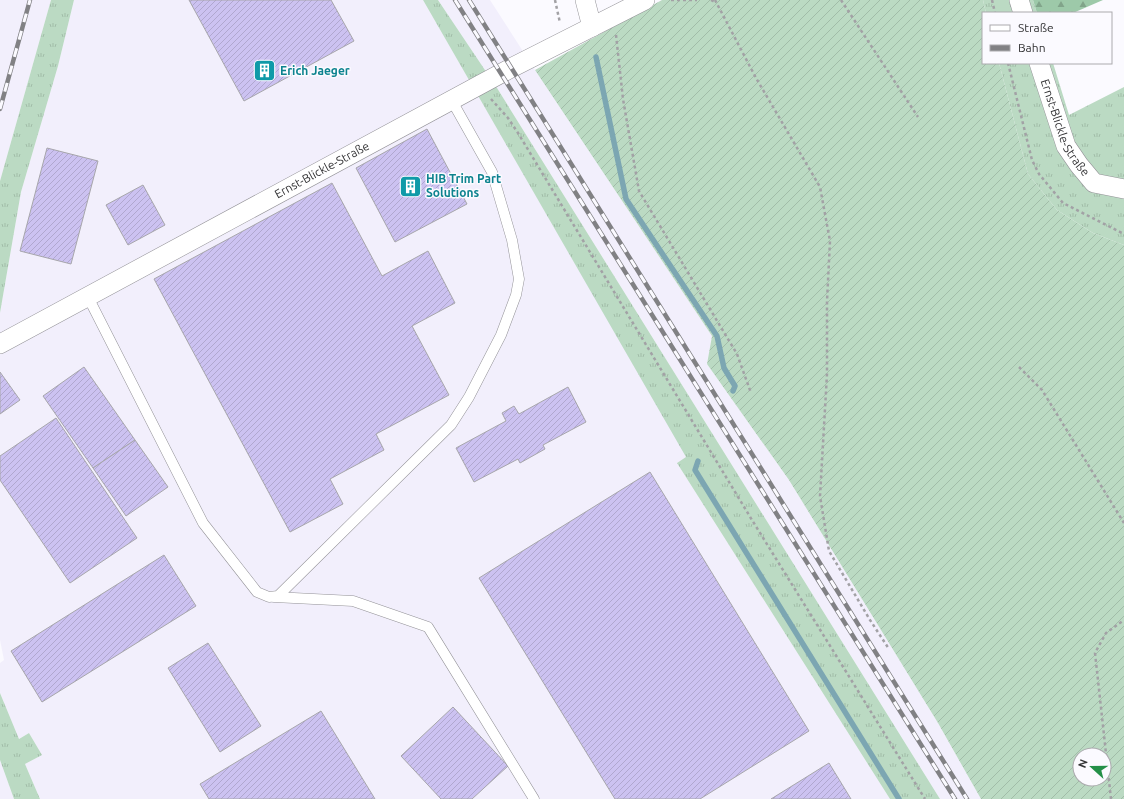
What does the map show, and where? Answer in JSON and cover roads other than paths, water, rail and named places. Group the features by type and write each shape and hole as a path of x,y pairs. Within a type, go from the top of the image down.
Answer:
{"street":[{"path":"585,0 592,28"},
{"name":"Ernst-Blickle-Straße","path":"0,344 512,68 645,0"},
{"path":"1019,0 1023,12"},
{"name":"Ernst-Blickle-Straße","path":"1039,64 1064,140 1071,153 1094,183 1124,190"}],"lane":[{"path":"88,297 203,523 257,592 269,597 278,596 451,425 469,397 498,341 516,295 519,279 512,240 492,172 452,100"},
{"path":"274,596 353,601 428,627 534,799"}],"waterway":[{"path":"596,57 626,199 717,336 724,368 735,386 733,391"},
{"path":"698,461 695,470 899,799"}],"railway":[{"path":"0,109 30,0"},
{"path":"455,0 955,799"},
{"path":"469,0 967,799"}],"place":[{"name":"Erich Jaeger","path":"264,71"},
{"name":"HIB Trim Part Solutions","path":"411,186"}]}
